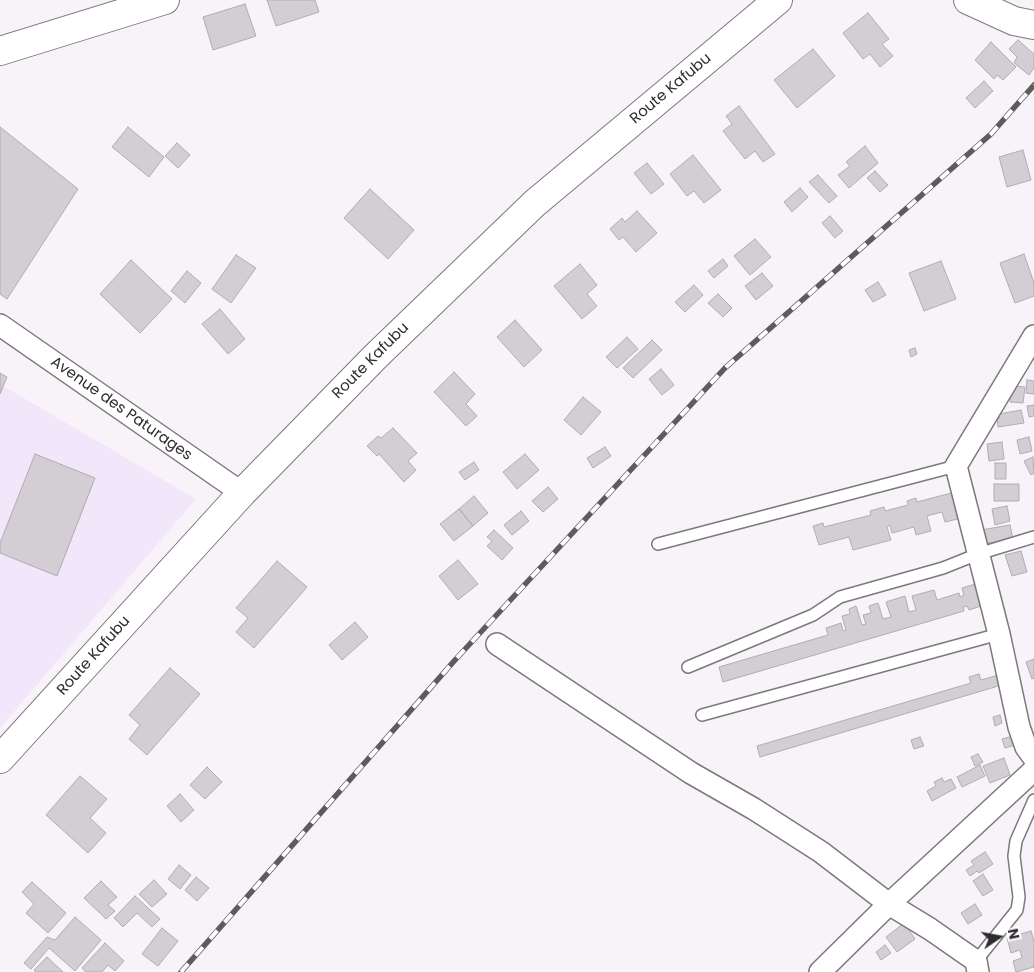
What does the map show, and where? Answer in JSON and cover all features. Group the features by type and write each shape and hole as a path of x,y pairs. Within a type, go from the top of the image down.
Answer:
{"main road":[{"path":"0,51 165,0"},
{"name":"Route Kafubu","path":"0,759 242,493 376,356 535,203 778,0"},
{"path":"968,0 1014,21 1034,24"}],"street":[{"name":"Avenue des Paturages","path":"0,325 242,493"},
{"path":"1034,336 956,466 999,634 1019,727 1026,747 1034,758"},
{"path":"497,644 691,773 754,809 821,852 889,904 930,929 977,966"},
{"path":"820,972 889,904 1034,770"}],"lane":[{"path":"658,544 956,466"},
{"path":"688,667 813,615 840,597 942,568 978,554 1034,537"},
{"path":"702,715 999,634"},
{"path":"977,966 1019,903 1014,856 1016,841 1034,800"}],"shaded area":[{"path":"0,384 196,499 0,728"}],"building":[{"path":"267,0 315,0 319,12 276,26"},
{"path":"245,4 256,36 213,50 203,17"},
{"path":"868,13 889,39 882,44 893,56 880,67 870,54 863,59 843,33"},
{"path":"1018,40 1034,54 1034,68 1029,75 1014,63 1017,57 1009,49"},
{"path":"991,42 1016,67 1003,80 997,75 994,79 975,60"},
{"path":"813,49 835,76 797,108 774,80"},
{"path":"984,81 993,91 975,108 966,98"},
{"path":"739,106 775,154 763,162 755,151 745,159 723,131 732,124 726,116"},
{"path":"0,127 78,189 7,299 0,294"},
{"path":"128,127 164,157 149,177 112,147"},
{"path":"177,143 190,155 178,168 165,156"},
{"path":"865,146 878,163 849,188 838,175 850,166 846,162"},
{"path":"1023,150 1031,180 1007,187 999,157"},
{"path":"693,155 721,190 704,203 694,191 687,196 670,174"},
{"path":"647,163 664,184 651,194 634,173"},
{"path":"875,171 888,185 880,192 867,178"},
{"path":"818,175 837,196 829,203 809,182"},
{"path":"800,188 808,197 792,212 784,202"},
{"path":"370,189 414,230 388,259 344,218"},
{"path":"637,211 657,233 636,252 623,237 619,240 610,229 622,218 625,222"},
{"path":"830,216 843,231 835,238 822,223"},
{"path":"755,239 771,257 750,275 734,256"},
{"path":"1024,254 1034,283 1034,296 1015,303 1000,263"},
{"path":"236,255 256,268 231,303 212,289"},
{"path":"723,259 728,266 714,278 708,271"},
{"path":"131,260 172,299 140,333 100,294"},
{"path":"941,261 956,299 924,311 909,273"},
{"path":"580,264 597,285 587,294 597,306 582,319 554,286"},
{"path":"187,271 201,283 185,303 171,291"},
{"path":"762,273 773,286 756,300 745,286"},
{"path":"878,282 886,295 873,302 865,290"},
{"path":"694,285 703,295 685,312 675,302"},
{"path":"718,294 732,308 723,317 708,303"},
{"path":"220,309 245,339 228,354 202,324"},
{"path":"515,320 542,350 524,367 497,337"},
{"path":"627,337 638,349 617,368 606,357"},
{"path":"652,340 662,350 633,378 623,368"},
{"path":"915,348 917,354 911,357 909,350"},
{"path":"661,369 674,385 662,395 649,379"},
{"path":"454,372 475,394 466,404 477,416 466,426 434,392"},
{"path":"0,373 7,377 0,394"},
{"path":"1027,380 1034,381 1034,394 1026,393"},
{"path":"1012,386 1025,387 1023,403 1010,402"},
{"path":"583,397 601,412 581,435 564,420"},
{"path":"1034,405 1034,416 1029,417 1027,406"},
{"path":"1021,410 1024,423 998,427 997,419 1000,418 999,414"},
{"path":"393,428 417,453 408,461 416,470 404,482 379,454 377,456 367,446 378,436 381,438"},
{"path":"1029,437 1032,451 1020,454 1017,440"},
{"path":"1002,442 1004,459 989,461 987,444"},
{"path":"605,447 611,456 593,468 587,458"},
{"path":"35,454 95,478 57,576 0,553 0,543"},
{"path":"525,454 539,470 517,489 503,472"},
{"path":"1033,457 1034,473 1031,475 1024,461"},
{"path":"474,462 479,470 465,480 459,472"},
{"path":"995,463 1006,463 1006,479 995,479"},
{"path":"994,484 1019,484 1019,501 994,501"},
{"path":"548,487 558,499 543,512 532,501"},
{"path":"955,492 962,518 945,522 942,512 927,516 931,531 916,535 914,527 892,533 890,525 887,527 891,540 853,550 849,537 819,545 813,526 823,523 824,527 871,515 870,511 884,507 885,511 908,505 907,501 916,498 917,502"},
{"path":"474,496 488,513 473,526 459,509"},
{"path":"1007,506 1010,521 995,525 992,509"},
{"path":"459,509 473,526 454,541 440,524"},
{"path":"521,511 529,521 512,535 504,525"},
{"path":"1010,525 1013,539 983,544 981,530"},
{"path":"494,530 513,548 502,560 487,546 492,541 487,537"},
{"path":"1021,551 1027,572 1012,576 1005,555"},
{"path":"458,560 478,584 458,600 439,576"},
{"path":"277,561 307,587 254,648 236,632 248,618 236,608"},
{"path":"975,584 981,606 969,610 967,606 963,607 964,611 723,682 719,667 828,635 826,628 841,623 843,631 846,630 842,616 850,614 849,609 856,606 862,625 866,624 863,615 871,613 869,606 878,603 883,619 891,617 886,602 905,596 909,612 916,610 912,596 934,590 937,600 959,593 960,597 964,595 962,588"},
{"path":"355,622 368,637 342,660 329,645"},
{"path":"1034,659 1034,678 1032,679 1026,662"},
{"path":"170,668 200,694 147,755 129,739 140,725 129,715"},
{"path":"979,674 981,680 1002,674 1005,684 760,757 757,746 971,683 969,677"},
{"path":"1000,715 1002,723 995,726 993,717"},
{"path":"1013,736 1015,745 1005,748 1002,739"},
{"path":"920,737 924,746 914,749 911,740"},
{"path":"978,754 983,762 975,766 971,757"},
{"path":"1004,758 1010,775 990,783 983,766"},
{"path":"980,765 985,776 962,787 957,777"},
{"path":"207,767 222,782 205,799 190,785"},
{"path":"80,776 107,799 90,818 106,833 88,853 46,815"},
{"path":"942,778 944,782 951,779 956,788 932,801 927,791 936,786 934,782"},
{"path":"180,794 194,810 181,822 167,806"},
{"path":"985,852 993,864 979,873 977,871 970,876 966,870 974,865 971,861"},
{"path":"179,865 191,875 180,889 168,879"},
{"path":"983,874 993,890 983,896 973,881"},
{"path":"196,877 209,888 197,901 185,890"},
{"path":"154,880 167,894 152,907 139,894"},
{"path":"101,881 117,897 108,905 115,911 106,919 84,898"},
{"path":"32,882 66,913 48,933 26,913 34,904 22,892"},
{"path":"135,896 160,919 152,927 137,913 123,927 114,918"},
{"path":"975,904 982,915 968,924 961,913"},
{"path":"75,917 101,940 75,971 49,948 31,969 24,963 47,937 55,940"},
{"path":"904,923 915,939 897,952 886,937"},
{"path":"162,928 178,941 158,966 142,954"},
{"path":"1031,931 1034,941 1034,967 1016,972 1013,961 1022,958 1020,950 1011,953 1007,938"},
{"path":"105,943 124,961 115,971 108,965 102,972 86,972 82,968"},
{"path":"885,945 891,953 881,960 876,952"},
{"path":"47,957 63,972 36,972 34,970"}],"railway":[{"path":"181,972 455,660 725,368 991,134 1034,85"}]}
